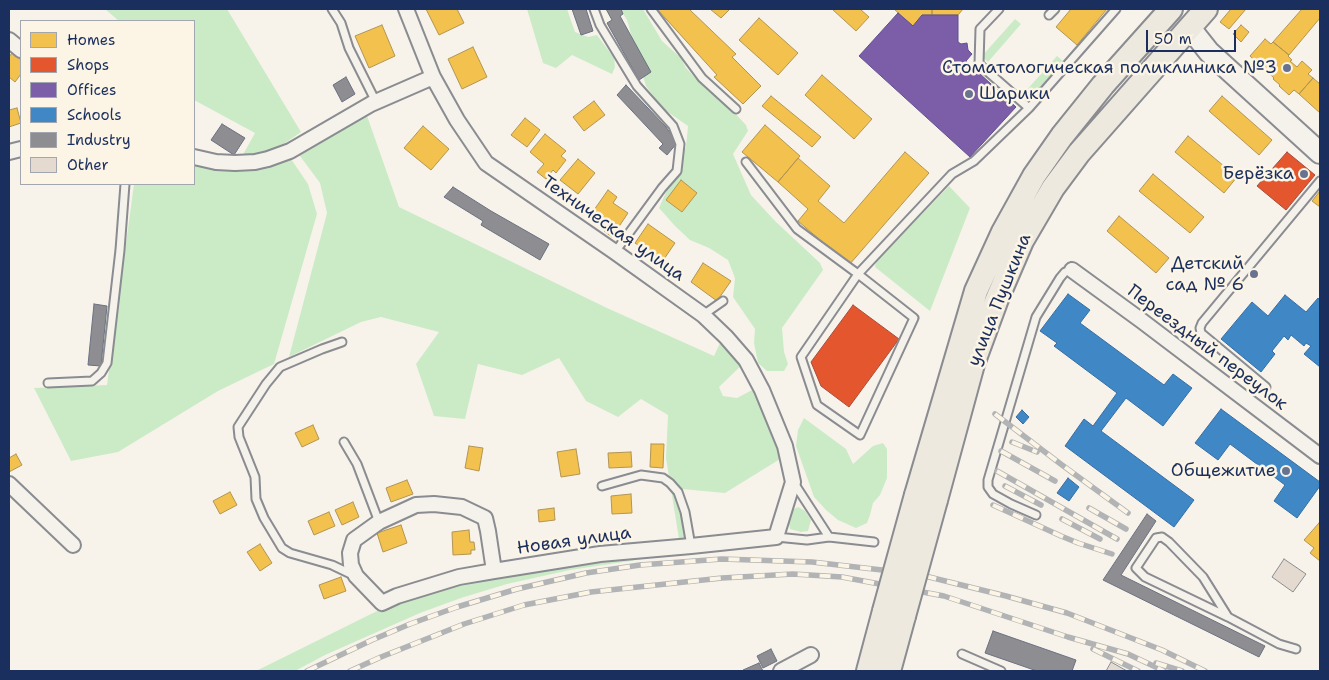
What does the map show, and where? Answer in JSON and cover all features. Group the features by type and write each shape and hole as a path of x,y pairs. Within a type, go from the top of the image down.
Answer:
{"main road":[{"name":"улица Пушкина","path":"926,497 976,291 1003,232 1034,176 1062,136 1103,85 1173,9"},
{"name":"улица Пушкина","path":"926,497 997,299 1022,241 1053,188 1079,153 1206,9"},
{"path":"868,671 894,614 926,497"},
{"path":"889,671 894,614"}],"street":[{"name":"Техническая улица","path":"406,9 433,77 457,120 486,163 703,315 746,360 762,390 785,446 793,482"},
{"path":"1173,9 1209,52 1320,153"},
{"path":"9,40 20,49"},
{"path":"195,157 216,162 235,163 268,159 290,151 376,102 433,77"},
{"name":"Переездный переулок","path":"1072,270 1320,456"},
{"path":"776,537 793,482"},
{"path":"9,484 73,545"},
{"path":"356,576 351,564 350,553 354,540 379,522 416,505 434,504 462,507 484,518 488,531 494,571"},
{"name":"Новая улица","path":"356,576 382,603 397,596 459,577 494,571 600,554 776,537"},
{"path":"781,671 811,655"}],"lane":[{"path":"332,9 341,23 349,48 376,102"},
{"path":"594,9 600,25 637,86 673,126 680,144 677,171 662,188 615,252"},
{"path":"650,9 702,78 736,109"},
{"path":"999,9 980,29 979,64 1029,108"},
{"path":"746,162 797,229 858,274 914,318 860,435 818,405 801,358 858,274 952,174 974,161 1029,108 1116,9"},
{"path":"1266,387 1201,333 1200,328 1202,323 1320,181"},
{"path":"48,383 92,381 101,373 107,363 120,250 125,185"},
{"path":"1036,515 993,494 988,487 988,480 1036,317 1060,278 1065,272 1072,270"},
{"path":"703,315 723,301"},
{"path":"342,342 280,367 266,384 238,427 239,437 255,478 256,499 264,518 282,548 290,553 332,565 356,576"},
{"path":"344,442 357,464 379,522"},
{"path":"602,486 641,475 663,478 678,492 685,512 691,546"},
{"path":"793,482 829,536"},
{"path":"776,537 807,540 829,536 874,542"},
{"path":"1228,617 1203,577 1169,542 1162,537 1156,538 1136,568 1145,577 1279,644 1296,649"},
{"path":"962,654 1001,671"}],"green space":[{"path":"105,9 227,9 301,132 268,155 240,160 255,133 195,101 195,20 118,20"},
{"path":"527,9 567,9 575,32 588,37 597,35 614,58 615,67 612,74 572,55 556,68 543,63"},
{"path":"620,9 643,9 662,41 681,58 686,68 705,88 730,108 746,125 748,131 733,154 751,195 775,221 820,263 823,270 782,328 784,352 788,364 784,371 767,371 758,363 754,343 755,329 733,297 735,278 728,260 709,248 690,240 659,208 686,147 688,126 662,108 646,86 627,20"},
{"path":"1015,19 1021,24 988,62 982,56"},
{"path":"1057,56 1063,61 1030,99 1024,93"},
{"path":"366,113 399,207 607,308 714,356 721,341 745,362 719,387 723,396 737,398 754,389 785,456 725,493 682,489 693,540 679,539 666,458 668,415 641,399 618,417 586,401 559,358 522,375 478,364 465,419 434,416 416,364 439,332 381,317 361,322 289,357 327,213 320,183 297,152"},
{"path":"289,156 308,184 317,214 274,364 218,391 118,452 71,461 34,388 107,385 134,185 195,185 195,165 232,171 269,166"},
{"path":"949,186 970,208 930,311 875,267 876,262"},
{"path":"804,418 846,449 853,464 873,446 883,443 887,449 887,478 880,495 873,503 867,523 856,528 838,520 814,497 796,446 798,430"},
{"path":"798,507 805,511 811,520 808,531 801,532 790,529 788,519 792,510"},
{"path":"650,556 650,558 570,570 507,584 420,613 325,655 295,671 256,671 373,613 398,602 439,589 494,575 575,561"}],"building: Homes":[{"path":"426,9 457,9 464,23 439,35"},
{"path":"657,9 689,9 736,54 732,57 761,86 743,104 714,77 717,75"},
{"path":"710,9 730,9 721,18"},
{"path":"832,9 860,9 869,17 856,31"},
{"path":"894,9 932,9 932,15 922,15 913,26"},
{"path":"932,9 963,9 958,15 932,15"},
{"path":"1071,9 1107,9 1077,45 1056,27"},
{"path":"1231,9 1246,9 1229,29 1220,22"},
{"path":"1302,9 1320,9 1320,18 1289,55 1273,42"},
{"path":"759,18 798,53 778,75 739,40"},
{"path":"382,25 395,56 369,68 355,36"},
{"path":"1241,25 1249,32 1241,42 1233,34"},
{"name":"Стоматологическая поликлиника №3","path":"1265,39 1271,44 1273,42 1289,55 1292,60 1290,61 1297,67 1302,61 1312,70 1308,74 1313,78 1299,94 1294,90 1289,95 1250,56"},
{"path":"473,47 487,77 462,89 448,59"},
{"path":"12,53 20,59 20,75 15,82 9,77 9,57"},
{"path":"822,75 872,119 854,139 805,95"},
{"path":"1313,78 1320,84 1320,113 1299,94"},
{"path":"771,96 821,137 812,147 762,106"},
{"path":"1222,96 1272,140 1259,155 1209,111"},
{"path":"594,101 605,115 584,131 573,117"},
{"path":"17,108 20,123 9,127 9,110"},
{"path":"525,118 540,130 527,147 511,135"},
{"path":"765,125 800,156 778,182 742,152"},
{"path":"423,126 449,149 431,170 404,148"},
{"path":"545,134 566,151 561,156 566,160 556,173 553,170 546,179 537,172 544,164 530,152"},
{"path":"1188,136 1237,177 1224,193 1175,152"},
{"path":"905,152 929,173 849,265 798,221 808,209 778,182 798,158 830,186 818,201 844,223"},
{"path":"578,159 595,173 578,194 560,180"},
{"path":"1153,174 1204,217 1190,233 1139,191"},
{"path":"681,180 697,193 682,212 666,200"},
{"path":"608,190 617,197 613,203 628,213 612,237 604,231 610,222 594,210"},
{"path":"1320,191 1320,207 1312,201"},
{"path":"1119,216 1169,258 1156,273 1107,231"},
{"path":"648,224 675,243 662,262 635,243"},
{"path":"703,263 731,281 717,301 691,282"},
{"path":"313,425 319,439 302,447 295,433"},
{"path":"651,444 664,444 663,468 650,467"},
{"path":"469,446 483,448 479,471 465,468"},
{"path":"576,449 580,474 561,477 557,452"},
{"path":"631,452 632,467 609,468 608,453"},
{"path":"16,454 22,465 9,472 9,458"},
{"path":"407,480 413,494 391,502 386,488"},
{"path":"230,492 237,505 220,514 213,501"},
{"path":"631,494 632,513 612,514 611,496"},
{"path":"353,502 359,517 342,525 335,510"},
{"path":"554,508 555,520 539,522 538,510"},
{"path":"329,512 335,526 314,535 308,521"},
{"path":"1319,523 1320,561 1310,553 1314,548 1304,540"},
{"path":"401,525 407,543 383,552 377,533"},
{"path":"469,530 470,542 474,542 475,550 471,550 471,554 453,555 452,532"},
{"path":"260,544 272,563 260,571 247,552"},
{"path":"341,577 346,591 324,599 319,585"}],"building: Shops":[{"path":"1287,152 1315,175 1286,210 1257,186"},
{"path":"853,305 899,339 849,407 821,386 811,362"}],"building: Offices":[{"name":"Шарики","path":"898,13 913,26 922,15 958,15 958,42 961,44 967,43 968,50 972,54 966,61 1016,107 970,157 859,56"}],"building: Schools":[{"path":"1068,294 1090,310 1080,323 1164,385 1173,374 1192,388 1163,426 1126,398 1101,431 1194,500 1174,527 1065,446 1084,419 1093,426 1117,393 1054,346 1057,343 1040,331"},
{"path":"1285,295 1306,312 1318,298 1320,300 1320,367 1304,354 1311,346 1306,343 1304,346 1291,335 1288,340 1284,336 1272,351 1275,354 1261,372 1221,339 1252,302 1268,316"},
{"name":"Общежитие","path":"1221,409 1320,482 1320,486 1297,518 1274,501 1285,485 1230,444 1218,460 1195,443"},
{"path":"1022,410 1029,417 1023,424 1016,417"},
{"path":"1068,478 1079,487 1069,501 1057,493"}],"building: Industry":[{"path":"572,9 586,9 593,31 581,35"},
{"path":"606,9 621,9 623,14 620,16 651,72 639,80 607,23 612,20"},
{"path":"346,77 355,94 342,102 333,85"},
{"path":"626,85 666,127 677,143 667,155 659,148 663,144 617,95"},
{"path":"222,124 245,138 234,155 211,140"},
{"path":"453,187 549,244 540,260 481,225 483,221 444,197"},
{"path":"94,304 107,306 101,366 88,365"},
{"path":"1147,514 1156,521 1121,575 1265,646 1259,657 1103,580"},
{"path":"993,631 1076,660 1072,671 1037,671 985,653"},
{"path":"771,649 777,661 763,668 757,656"},
{"path":"759,663 763,671 743,670"}],"building: Other":[{"path":"1284,559 1306,574 1293,592 1272,577"},
{"path":"1111,662 1127,671 1106,671"}],"railway":[{"path":"995,414 1128,513"},
{"path":"1012,442 1037,452"},
{"path":"1001,451 1055,481"},
{"path":"997,471 1117,539"},
{"path":"1005,486 1041,505"},
{"path":"993,505 1061,536 1112,554"},
{"path":"1089,508 1126,529"},
{"path":"1062,519 1100,539"},
{"path":"307,671 410,624 457,607 517,589 586,573 640,565 722,559 812,562 917,574 1067,613 1162,650 1205,671"},
{"path":"350,671 464,624 524,605 591,592 722,578 793,574 842,577 944,596 1068,637 1128,654 1164,671"},
{"path":"1093,649 1138,671"},
{"path":"1156,663 1182,671"}],"place":[{"name":"Стоматологическая поликлиника №3","path":"1287,68"},
{"name":"Шарики","path":"969,94"},
{"name":"Берёзка","path":"1304,174"},
{"name":"Детский сад № 6","path":"1254,274"},
{"name":"Общежитие","path":"1286,471"}]}
